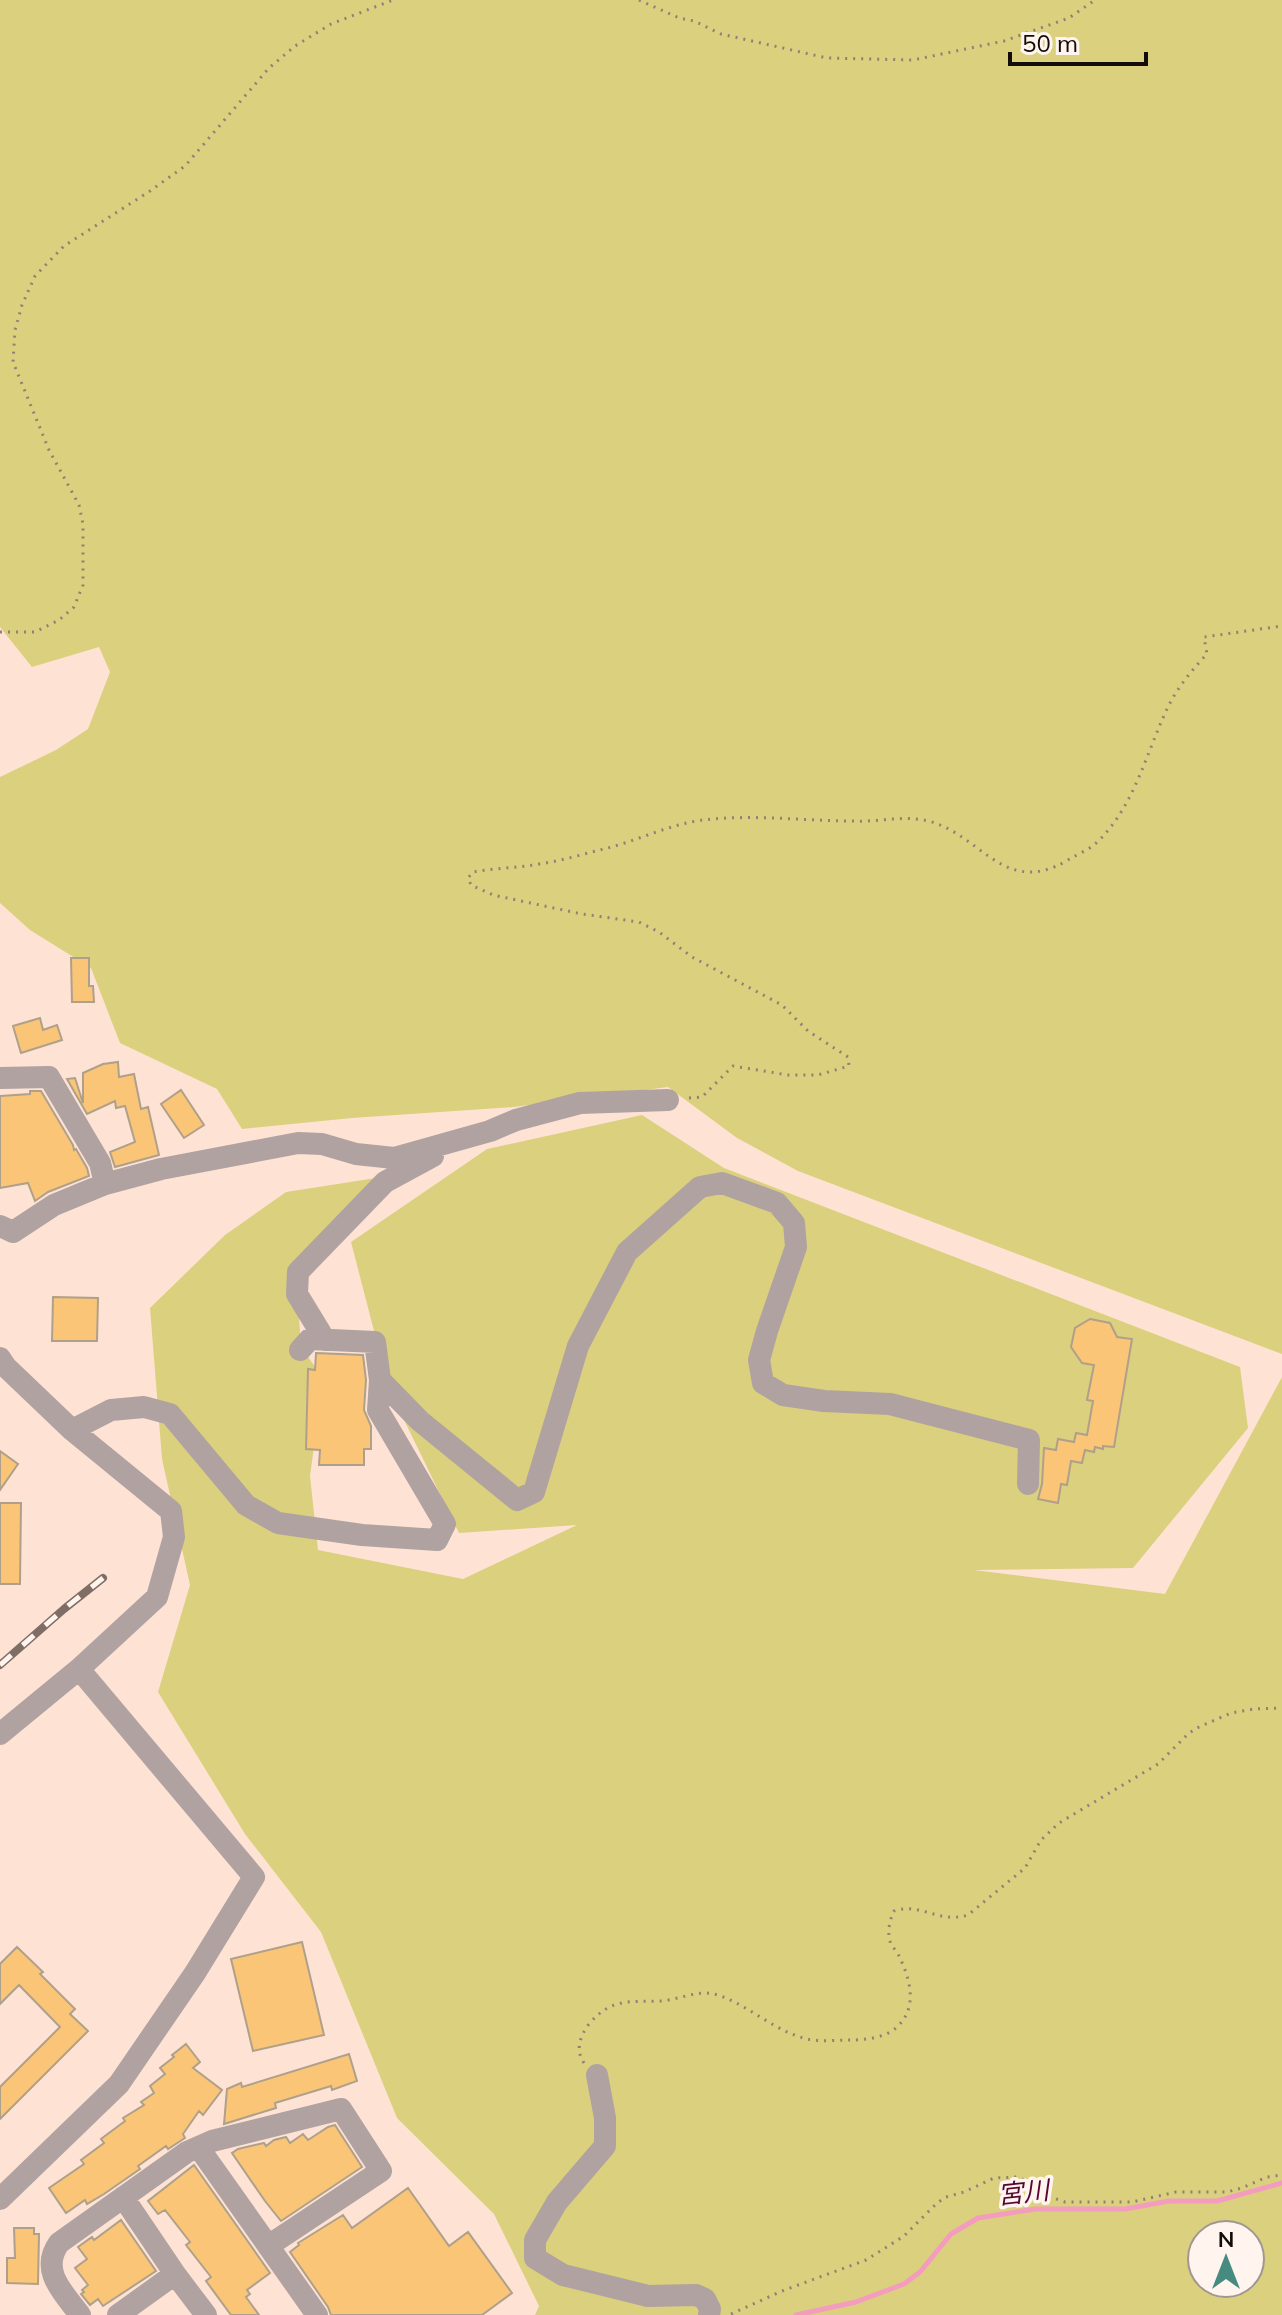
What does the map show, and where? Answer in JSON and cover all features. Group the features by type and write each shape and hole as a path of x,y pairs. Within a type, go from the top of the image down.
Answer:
{"street":[{"path":"0,1078 49,1077 100,1163 105,1184"},
{"path":"325,1340 297,1294 298,1272 385,1182 450,1147 516,1120 580,1103 668,1100"},
{"path":"0,1226 13,1232 54,1205 105,1184 161,1169 277,1146 322,1144 356,1154 394,1158 490,1131"},
{"path":"380,1380 420,1421 517,1500 534,1492 578,1346 627,1252 700,1187 722,1183 777,1203 794,1223 796,1247 759,1360 763,1383 783,1395 824,1401 890,1404 1029,1440 1028,1484"},
{"path":"72,1430 111,1410 144,1407 170,1414 246,1505 278,1523 362,1535 437,1540 445,1524 378,1410 380,1380 375,1342 310,1339 300,1350"},
{"path":"0,1734 79,1669 157,1597 174,1537 171,1511 72,1430 2,1367"},
{"path":"0,2199 119,2084 195,1973 254,1877 79,1669"},
{"path":"597,2075 605,2118 605,2146 557,2202 535,2240 535,2258 563,2275 648,2296 696,2295 705,2299 710,2309 709,2315"},
{"path":"80,2315 51,2272 52,2253 59,2243 187,2152 212,2141 341,2109 381,2171 268,2246"},
{"path":"199,2148 317,2315"},
{"path":"123,2197 206,2315"},
{"path":"118,2315 175,2274"}],"path":[{"path":"0,632 35,632 59,620 74,607 83,585 83,524 79,505 49,450 13,362 15,330 35,276 64,246 185,166 269,68 295,46 331,24 393,0"},
{"path":"639,0 721,34 827,58 913,60 1004,41 1069,18 1095,0"},
{"path":"668,1100 702,1097 733,1066 788,1075 818,1075 849,1066 848,1057 808,1031 782,1005 692,957 659,932 639,922 582,914 493,895 471,885 468,878 473,872 542,864 704,820 870,822 915,818 947,826 1007,868 1022,873 1043,872 1093,846 1124,808 1169,706 1190,671 1207,654 1204,637 1282,626"},
{"path":"597,2075 581,2059 578,2047 583,2032 598,2014 626,2001 663,2001 710,1993 809,2040 872,2039 894,2030 911,2006 911,1987 890,1941 890,1920 894,1911 914,1908 948,1918 968,1915 1025,1868 1041,1840 1059,1823 1158,1764 1189,1733 1231,1713 1282,1708"},
{"path":"727,2315 866,2260 904,2236 946,2197 994,2178 1017,2177 1045,2195 1065,2202 1132,2202 1176,2192 1227,2192 1267,2177 1282,2175"}],"shaded area":[{"path":"0,0 1282,0 1282,1354 798,1171 737,1138 668,1087 514,1107 242,1129 217,1089 120,1043 91,968 30,930 0,903 0,777 56,750 88,729 110,672 99,647 32,667 0,627"},
{"path":"642,1115 724,1168 1240,1367 1248,1428 1133,1568 974,1570 1165,1594 1282,1377 1282,2315 535,2315 539,2306 494,2214 397,2118 321,1932 245,1834 158,1692 190,1585 162,1459 150,1308 225,1235 286,1192 376,1178 297,1288 301,1346 323,1379 310,1476 318,1550 463,1579 577,1525 459,1533 389,1389 351,1242 487,1149"}],"building":[{"path":"71,958 89,958 89,986 93,986 94,1002 72,1002"},
{"path":"40,1018 43,1030 57,1025 62,1040 21,1053 13,1026"},
{"path":"118,1062 119,1077 134,1074 141,1109 148,1107 159,1155 115,1167 110,1152 135,1142 125,1106 116,1108 115,1101 87,1114 67,1079 75,1078 83,1103 83,1073 103,1064"},
{"path":"181,1090 204,1125 184,1138 161,1104"},
{"path":"30,1091 41,1091 89,1176 48,1192 35,1201 28,1183 0,1188 0,1096 30,1094"},
{"path":"53,1297 98,1298 97,1341 52,1341"},
{"path":"1090,1319 1110,1323 1117,1337 1132,1339 1114,1447 1095,1447 1094,1452 1085,1450 1082,1463 1071,1461 1067,1485 1061,1484 1058,1503 1038,1499 1044,1448 1056,1450 1058,1439 1074,1442 1076,1433 1087,1435 1093,1401 1087,1400 1094,1365 1082,1363 1071,1347 1075,1328"},
{"path":"316,1353 363,1355 366,1380 364,1410 371,1426 371,1449 364,1449 364,1465 319,1465 320,1450 306,1449 308,1369 315,1370"},
{"path":"0,1451 18,1464 0,1490"},
{"path":"0,1503 21,1503 20,1584 0,1584"},
{"path":"302,1942 324,2035 253,2051 231,1959"},
{"path":"17,1947 75,2009 70,2014 88,2031 0,2119 0,2087 60,2027 19,1985 0,2004 0,1964"},
{"path":"186,2044 200,2062 193,2068 222,2090 203,2115 199,2111 183,2134 185,2138 168,2149 166,2146 104,2194 87,2204 85,2200 66,2213 49,2188 84,2164 81,2160 104,2143 101,2139 125,2121 123,2118 144,2105 141,2102 154,2093 150,2086 165,2074 160,2068"},
{"path":"349,2054 357,2081 275,2103 276,2108 224,2124 227,2089"},
{"path":"335,2125 362,2167 281,2221 232,2153 264,2143 266,2146 286,2137 290,2143 303,2134 308,2140"},
{"path":"194,2165 270,2273 247,2290 250,2294 246,2297 259,2315 231,2315 206,2281 211,2277 186,2245 190,2242 165,2210 158,2214 148,2201"},
{"path":"408,2188 449,2246 468,2232 512,2293 482,2315 331,2315 290,2252 298,2243 343,2215 352,2228"},
{"path":"121,2220 156,2271 103,2306 98,2299 90,2305 81,2294 88,2285 75,2268 87,2259 78,2247 92,2237 94,2240"},
{"path":"14,2228 34,2228 34,2234 39,2234 38,2284 7,2283 7,2258 15,2258"}],"waterway":[{"name":"宮川","path":"796,2315 856,2302 904,2284 920,2272 951,2234 978,2218 1035,2209 1125,2209 1169,2201 1217,2201 1282,2183"}],"railway":[{"path":"0,1665 103,1578"}]}
